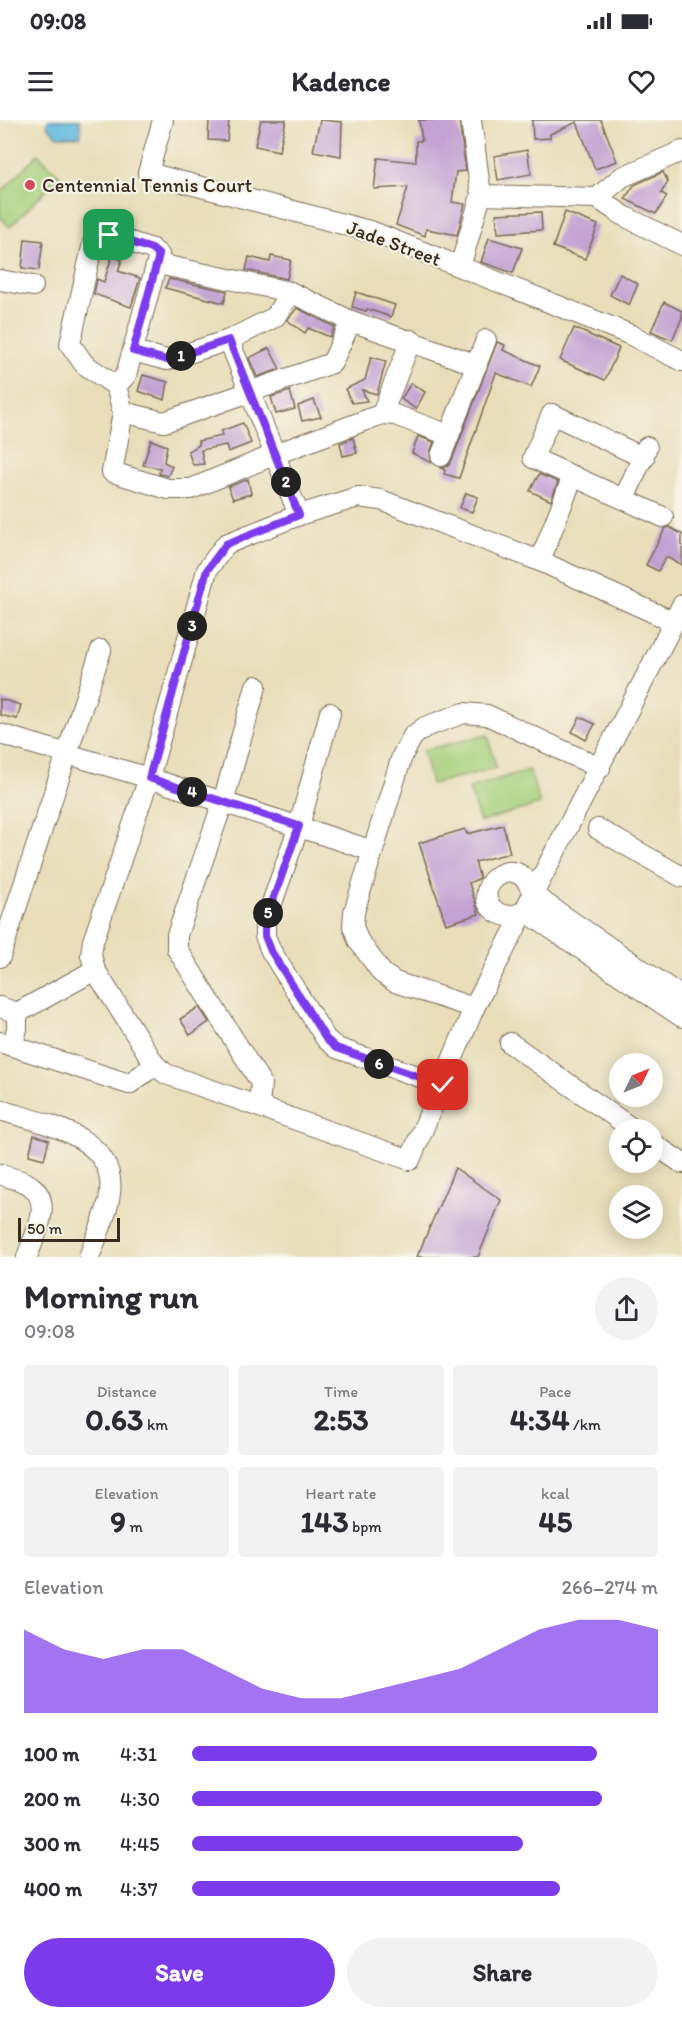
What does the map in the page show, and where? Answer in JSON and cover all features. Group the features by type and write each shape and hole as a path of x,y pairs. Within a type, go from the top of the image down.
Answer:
{"street":[{"name":"Jade Street","path":"164,120 147,173 373,232 632,335 682,361"},
{"path":"460,267 481,195 471,120"},
{"path":"597,198 622,177 682,151"},
{"path":"481,195 597,198 624,216 682,244"},
{"path":"116,386 126,375 159,255 152,249 109,235 99,236 93,243 70,344 84,364 116,386 123,412 112,472 168,489 191,489 382,414 395,415 449,435"},
{"path":"158,264 290,292 351,321 411,340 477,365"},
{"path":"0,280 33,286"},
{"path":"133,351 167,360 229,340 275,316 290,292"},
{"path":"123,412 164,422 332,363 351,321"},
{"path":"229,340 299,515"},
{"path":"382,414 411,340"},
{"path":"441,456 486,340"},
{"path":"624,499 646,452 552,414 533,459 663,517"},
{"path":"540,561 573,476"},
{"path":"357,497 381,500 540,561 678,613 600,768 474,1008 410,1160 166,1074 155,1065 95,970 91,955 93,941 149,778 207,570 226,544 299,515 357,497"},
{"path":"0,957 101,650"},
{"path":"256,686 223,802 177,935 177,949 261,1083 259,1106"},
{"path":"330,713 299,826 265,923 265,936 271,951 326,1039 336,1048 443,1085"},
{"path":"474,1008 395,982 382,973 358,940 353,926 354,912 402,756 413,736 425,727 465,713 487,715 600,768"},
{"path":"0,734 149,778 373,851"},
{"path":"598,830 682,877"},
{"path":"529,903 682,997"},
{"path":"529,903 682,1017"},
{"path":"95,970 8,1010 17,1029 6,1044 129,1084 155,1065"},
{"path":"510,1043 618,1119"},
{"path":"0,1110 69,1131 97,1150 108,1169 110,1198 89,1257"},
{"path":"663,1150 682,1163"},
{"path":"0,1174 30,1185 40,1196 43,1212 27,1257"}],"green space":[{"name":"Centennial Tennis Court","path":"38,154 60,176 10,227 0,217 0,193"},
{"path":"488,735 496,768 431,784 423,750"},
{"path":"529,770 540,804 480,822 469,788"}],"water":[{"path":"48,120 80,120 81,136 57,136 47,126"}],"building":[{"path":"209,120 229,120 227,141 208,140"},
{"path":"261,120 286,120 279,151 255,146"},
{"path":"320,120 342,122 341,156 313,151"},
{"path":"419,120 459,120 466,171 456,172 452,202 465,204 457,235 426,229 425,236 396,225 408,187 374,189 378,158 416,162 416,141 422,141"},
{"path":"532,120 601,120 617,161 595,169 577,122 550,134 550,138 533,139"},
{"path":"527,150 531,174 498,180 494,156"},
{"path":"663,172 668,182 661,193 667,196 656,214 625,199 634,185"},
{"path":"541,212 542,230 498,233 496,214"},
{"path":"565,212 598,225 585,259 553,247"},
{"path":"489,238 522,248 513,273 481,262"},
{"path":"25,239 43,241 39,270 22,268"},
{"path":"112,256 122,260 118,271 140,278 131,307 94,294 97,279 104,282"},
{"path":"271,256 291,260 287,279 246,270 249,257 270,262"},
{"path":"620,274 638,284 629,305 610,295"},
{"path":"169,279 227,291 224,303 165,288"},
{"path":"356,292 395,305 391,317 352,307"},
{"path":"664,302 682,311 682,318 672,340 651,331"},
{"path":"297,308 335,327 330,337 308,328 305,333 287,320"},
{"path":"574,328 619,348 605,380 560,360"},
{"path":"497,342 505,345 503,350 540,366 531,387 496,373 459,478 444,474 445,470 441,468 448,466 452,460"},
{"path":"269,348 280,369 257,377 249,358"},
{"path":"371,357 386,361 377,394 362,390 367,401 352,403 345,389 365,380"},
{"path":"143,375 168,382 165,400 138,391"},
{"path":"411,383 425,392 416,409 401,399"},
{"path":"290,391 295,409 276,414 271,397"},
{"path":"314,400 321,417 302,421 298,406"},
{"path":"243,423 251,443 228,452 226,445 201,450 204,464 193,465 188,451 199,445 198,441 222,436 221,431"},
{"path":"418,436 434,442 430,452 431,463 412,453"},
{"path":"353,438 357,453 343,456 340,443"},
{"path":"151,440 167,446 164,462 172,466 168,476 159,474 160,468 143,465"},
{"path":"539,474 558,482 551,501 530,491"},
{"path":"248,479 251,494 233,499 228,487"},
{"path":"466,493 478,497 472,512 460,508"},
{"path":"669,527 682,534 682,565 666,557 658,571 646,565 665,529"},
{"path":"0,699 21,705 17,719 0,715"},
{"path":"580,717 595,724 586,740 572,732"},
{"path":"503,825 510,853 475,862 480,878 469,883 479,914 446,924 419,843 465,829 467,834"},
{"path":"199,1007 209,1022 190,1035 180,1019"},
{"path":"34,1135 49,1140 44,1159 29,1155"},
{"path":"455,1168 501,1200 478,1257 417,1257"}],"place":[{"name":"Centennial Tennis Court","path":"30,185"}],"route":[{"path":"109,235 152,249 159,255 133,351 167,360 229,340 299,515 226,544 207,570 149,778 299,826 265,923 265,936 271,951 326,1039 336,1048 443,1085"}]}
